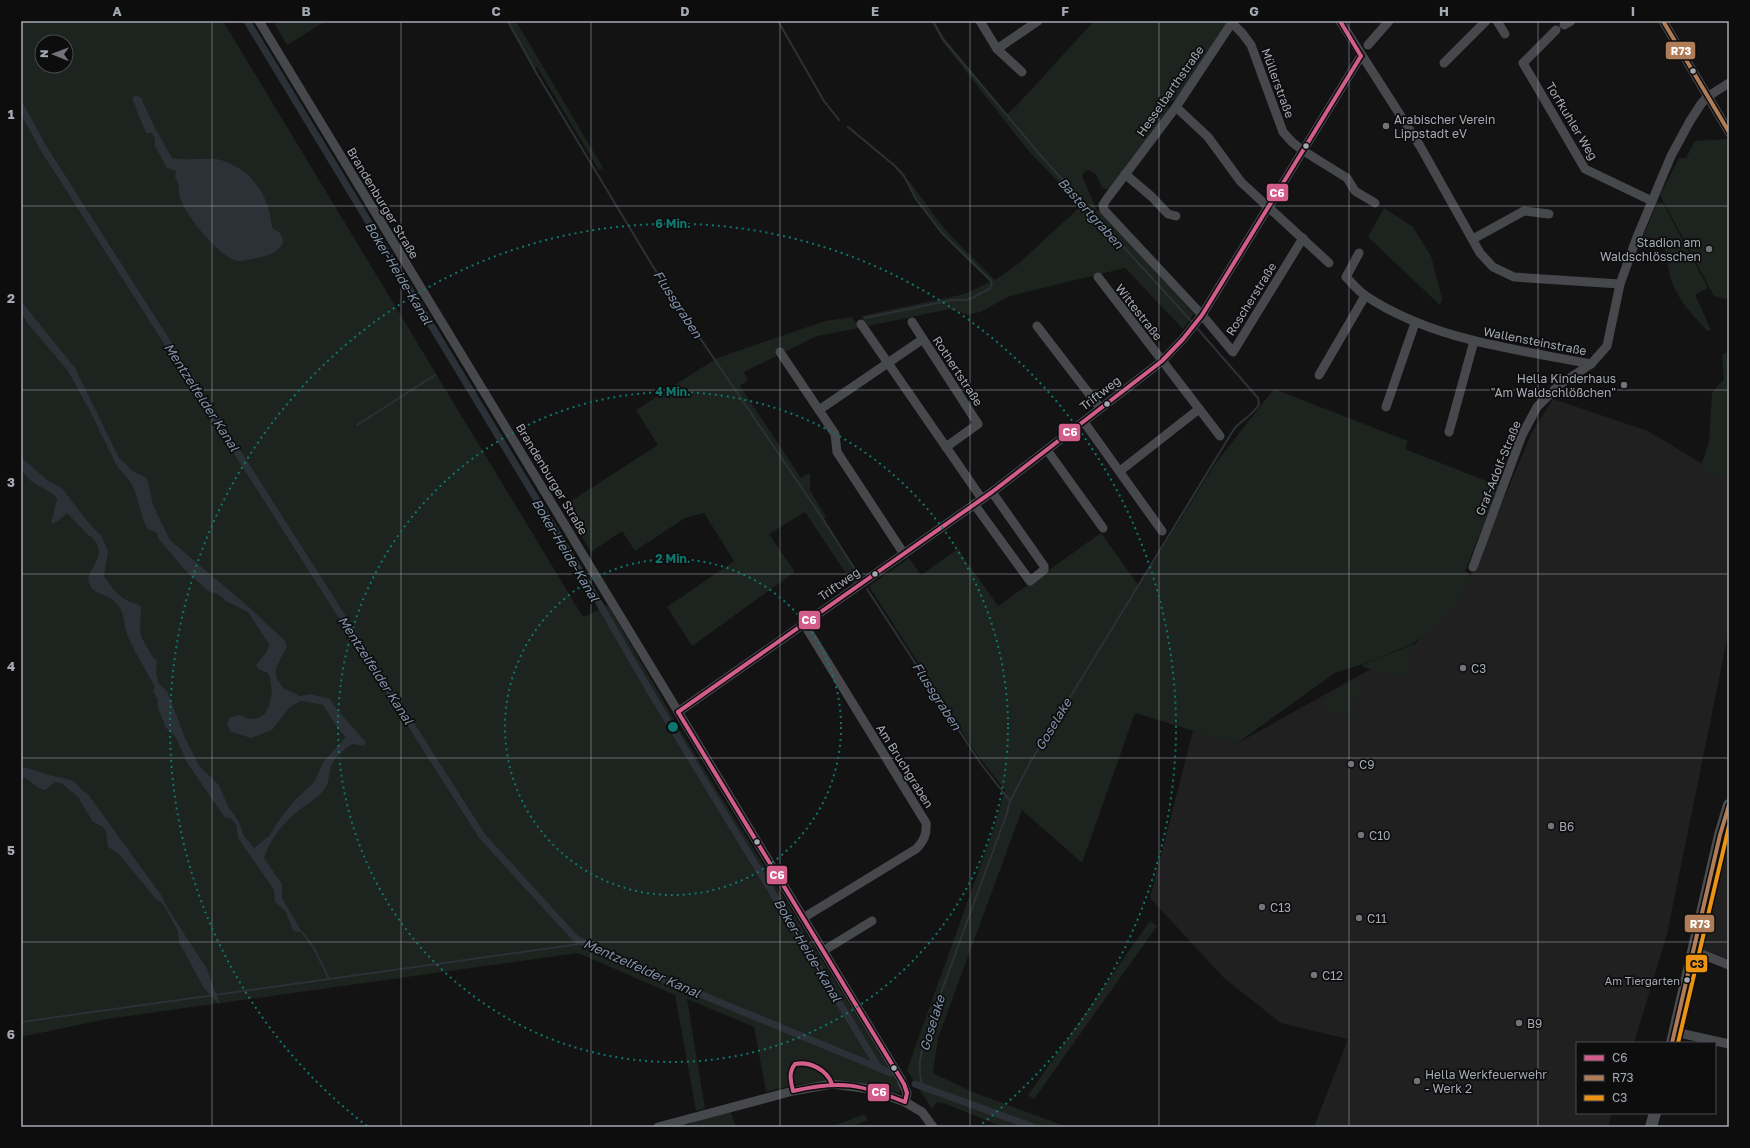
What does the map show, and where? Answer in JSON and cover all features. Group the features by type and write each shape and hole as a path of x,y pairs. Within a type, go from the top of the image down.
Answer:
{"main road":[{"path":"1673,1037 1720,835 1729,805"},
{"path":"1651,1127 1655,1114"}],"street":[{"name":"Brandenburger Straße","path":"259,21 904,1084 907,1093 905,1102"},
{"path":"980,21 997,49 1022,72"},
{"path":"997,49 1038,21"},
{"path":"1340,21 1420,146 1480,253 1493,267 1514,277 1620,284"},
{"path":"1368,45 1389,21"},
{"path":"1444,63 1486,21"},
{"path":"1497,21 1505,34"},
{"path":"1663,21 1729,132"},
{"name":"Hesselbarthstraße","path":"1202,315 1104,210 1103,205 1176,107 1232,22"},
{"name":"Müllerstraße","path":"1232,22 1251,45 1283,132 1302,150 1347,178 1355,191 1374,203"},
{"name":"Torfkuhler Weg","path":"1563,25 1523,63 1585,168 1652,201"},
{"name":"Triftweg","path":"678,712 992,492 1162,361 1202,315 1267,206 1361,56"},
{"name":"Graf-Adolf-Straße","path":"1473,567 1522,435 1537,407 1559,385 1591,364 1607,346 1620,284 1637,236 1674,151 1690,121 1707,97 1729,83"},
{"path":"1176,107 1208,138 1241,182 1329,263"},
{"path":"1125,174 1152,197 1168,214 1176,216"},
{"path":"1473,239 1524,211 1549,214"},
{"name":"Roscherstraße","path":"1202,315 1233,352 1303,238"},
{"name":"Wallensteinstraße","path":"1359,254 1346,277 1365,296 1414,323 1474,341 1591,364"},
{"name":"Wittestraße","path":"1098,277 1220,436"},
{"path":"1319,375 1365,296"},
{"name":"Rothertstraße","path":"912,322 978,424 946,447"},
{"path":"1386,406 1414,323"},
{"path":"861,324 946,447 978,501 1030,581 1044,570 1044,566 992,492"},
{"path":"1037,326 1100,408"},
{"name":"Rothertstraße","path":"818,410 923,339"},
{"name":"Wallensteinstraße","path":"1448,432 1474,341"},
{"path":"780,352 835,434 837,452 904,554"},
{"path":"1120,471 1199,409"},
{"path":"1084,422 1162,531"},
{"path":"1047,450 1103,528"},
{"name":"Am Bruchgraben","path":"803,918 916,849 923,842 926,830 926,823 804,624"},
{"path":"823,951 872,921"},
{"path":"1694,951 1729,965"},
{"path":"1673,1037 1713,1042"},
{"path":"1716,1042 1729,1044"},
{"path":"658,1127 793,1091 832,1084 870,1089 905,1102 922,1112 933,1127"}],"shaded area":[{"path":"21,21 223,21 583,617 608,605 683,735 900,1086 900,1093 840,1081 797,1084 766,1092 754,1027 687,999 705,1108 696,1111 675,995 578,953 107,1019 21,1037"},
{"path":"273,21 326,21 287,45"},
{"path":"506,21 516,21 603,168 599,170 537,67 533,69"},
{"path":"931,21 933,21 943,39 1006,115 1019,103 1094,21 1228,21 1177,99 1171,101 1168,105 1170,111 1110,190 1102,188 1096,174 1089,170 1085,171 1082,176 1097,211 1101,212 1194,314 1183,329 1125,268 1010,296 980,312 968,315 950,309 868,326 861,316 965,294 991,281 942,233 916,199 904,176 895,166 915,188 945,229 995,280 1018,264 1081,206 1026,148 942,41"},
{"path":"136,95 141,98 155,128 172,158 226,161 249,176 261,191 265,199 271,218 272,228 282,236 283,243 279,249 272,254 263,257 239,261 232,259 214,246 197,227 184,207 175,177 176,171 167,168 155,146 155,139 152,133 146,133 132,98"},
{"name":"Stadion am Waldschlösschen","path":"1727,139 1729,143 1729,298 1725,299 1714,296 1660,195 1679,158 1686,158 1695,141"},
{"path":"1657,203 1663,203 1708,288 1695,295 1711,330 1707,331 1678,295 1671,280 1664,247 1657,240 1643,237"},
{"path":"1384,208 1413,227 1431,256 1442,299 1440,305 1368,237"},
{"path":"21,301 75,368 119,458 133,471 145,477 148,481 153,505 170,540 250,608 285,641 287,646 276,668 276,677 283,688 300,696 310,694 330,699 338,711 366,742 364,746 352,744 336,758 331,765 326,787 317,797 298,811 282,826 273,838 264,858 282,884 282,898 302,932 293,931 286,912 275,902 274,890 238,838 236,824 230,818 225,818 188,764 175,736 166,728 157,705 158,700 153,691 155,687 126,633 123,615 119,607 112,599 95,591 89,584 88,578 99,553 96,543 92,537 89,536 67,513 58,521 51,524 57,499 53,494 31,481 21,470 21,457 47,480 62,488 87,521 102,537 108,551 104,576 119,595 128,601 141,606 141,636 152,656 157,661 156,673 159,684 167,691 185,738 200,767 219,785 228,806 239,822 244,836 254,848 269,836 293,802 315,781 323,762 346,737 339,730 323,705 301,701 290,707 272,730 251,738 231,732 227,725 229,718 240,715 250,719 258,718 264,714 268,708 272,690 271,681 268,673 258,669 256,665 267,652 269,644 248,612 226,601 218,594 208,591 184,569 158,538 157,533 148,529 145,525 135,491 131,483 117,466 89,409 68,371 29,325 21,313"},
{"path":"852,317 859,328 817,336 744,372 748,380 740,386 801,478 810,473 810,490 826,517 823,519 861,579 853,584 805,512 769,534 795,572 692,646 667,607 734,561 704,513 685,518 635,551 622,531 591,552 563,506 658,445 636,410 717,358 825,321"},
{"path":"1729,352 1729,480 1699,471 1709,442 1712,393 1724,379 1722,355"},
{"path":"1274,389 1408,441 1405,449 1499,486 1465,571 1472,577 1456,607 1439,624 1412,644 1377,659 1335,673 1236,744 1135,713 1082,863 1022,810 938,1038 933,1073 970,1091 1067,1127 1003,1127 946,1104 937,1102 932,1109 907,1070 994,828 1005,790 978,756 869,586 909,558 921,575 958,549 998,606 1101,533 1139,586 1215,464"},
{"path":"1553,399 1648,431 1729,480 1729,630 1667,934 1634,1042 1576,1042 1576,1114 1612,1114 1608,1127 1316,1127 1348,1039 1281,1023 1224,978 1150,898 1194,727 1236,744 1414,645 1465,591 1532,432"},
{"path":"1414,645 1404,676 1399,678 1363,667 1362,665"},
{"path":"1356,680 1362,682 1352,718 1326,709 1321,701 1344,685"},
{"path":"21,767 73,781 87,793 161,895 168,909 207,969 220,1005 204,988 179,942 178,931 163,904 155,898 119,854 108,847 106,832 103,827 93,822 78,797 61,783 55,782 45,790 38,788 28,779 21,777"},
{"path":"1729,829 1729,959 1703,950 1702,945"},
{"path":"1150,921 1157,926 1034,1099 1028,1095"},
{"path":"1344,1050 1319,1127 1314,1127"},
{"path":"730,1110 736,1127 682,1127 724,1111"},
{"path":"864,1114 868,1120 851,1127 832,1127"}],"waterway":[{"name":"Boker-Heide-Kanal","path":"247,21 598,601 651,693 879,1068 891,1073"},
{"name":"Flussgraben","path":"508,21 537,74 666,288 823,519 861,579"},
{"path":"778,21 824,101 839,120"},
{"name":"Bastertgraben","path":"933,21 943,39 1041,156 1192,322"},
{"name":"Mentzelfelder Kanal","path":"21,107 44,149 482,836 576,939 632,966 879,1068"},
{"path":"848,127 895,166 904,176 916,199 942,233 991,281 992,285 989,289 966,300 952,300 865,318"},
{"name":"Goselake","path":"923,1087 920,1065 922,1050 928,1028 1007,813 1010,801 1031,761 1234,429 1259,405 1258,398 1196,327"},
{"path":"357,425 435,375"},
{"name":"Flussgraben","path":"867,589 981,764 1010,801"},
{"path":"302,932 314,948 329,979"},
{"path":"21,1022 587,943"},
{"name":"Boker-Heide-Kanal","path":"915,1084 1033,1127"}],"transit line":[{"name":"C6","path":"1340,21 1361,56"},
{"name":"R73","path":"1663,21 1729,132"},
{"name":"C6","path":"678,712 992,492 1162,361 1183,339 1202,315 1361,56"},
{"name":"C6","path":"678,712 904,1084 907,1093 905,1102 875,1091 850,1086 824,1086 793,1091 791,1071 795,1064 801,1063 812,1065 822,1071 830,1079 832,1084"},
{"name":"R73","path":"1672,1042 1720,835 1729,805"},
{"name":"C3","path":"1678,1042 1729,826"}],"place":[{"name":"Arabischer Verein Lippstadt eV","path":"1386,126"},
{"name":"Stadion am Waldschlösschen","path":"1709,249"},
{"name":"Hella Kinderhaus \"Am Waldschlößchen\"","path":"1624,385"},
{"name":"C3","path":"1463,668"},
{"name":"C9","path":"1351,764"},
{"name":"B6","path":"1551,826"},
{"name":"C10","path":"1361,835"},
{"name":"C13","path":"1262,907"},
{"name":"C11","path":"1359,918"},
{"name":"C12","path":"1314,975"},
{"name":"Am Tiergarten","path":"1687,980"},
{"name":"B9","path":"1519,1023"},
{"name":"Hella Werkfeuerwehr - Werk 2","path":"1417,1081"}]}
